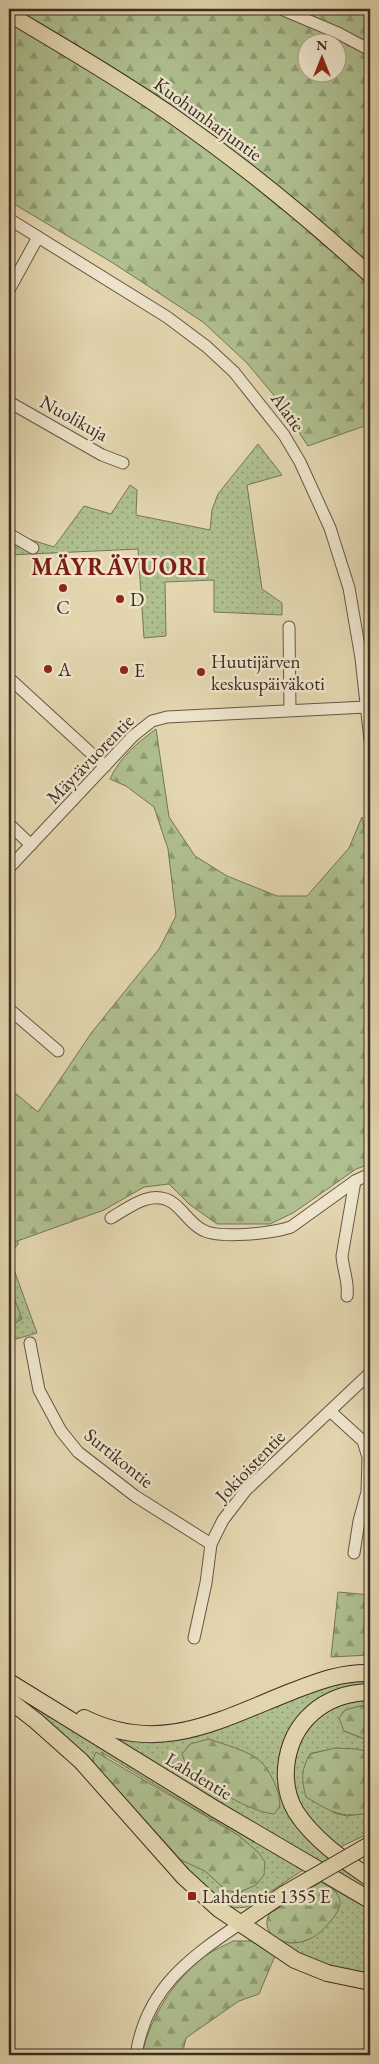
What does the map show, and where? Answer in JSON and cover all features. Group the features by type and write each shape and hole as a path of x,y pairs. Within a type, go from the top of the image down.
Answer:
{"highway":[{"path":"9,1677 103,1727 140,1734 166,1735 200,1727 331,1677 370,1673"},
{"name":"Lahdentie","path":"9,1682 215,1809 370,1900"},
{"path":"370,1692 347,1694 322,1704 312,1712 293,1738 288,1750 286,1771 289,1794 300,1818 322,1842 370,1878"},
{"path":"9,1700 81,1761 201,1893 296,1960 326,1973 370,1982"}],"main road":[{"name":"Kuohunharjuntie","path":"9,14 106,72 170,114 259,181 370,275"},
{"path":"241,1923 285,1893 370,1844"}],"street":[{"path":"281,9 293,16 338,33 370,50"},
{"name":"Alatie","path":"9,219 167,317 207,347 234,372 284,435 300,462 330,528 349,588 356,624 370,740"},
{"path":"9,290 38,237"},
{"name":"Nuolikuja","path":"9,402 102,455 123,463"},
{"path":"9,534 33,548"},
{"path":"290,627 290,710"},
{"path":"9,678 105,766"},
{"name":"Mäyrävuorentie","path":"9,868 133,736 152,721 166,717 366,707"},
{"path":"9,824 31,845"},
{"path":"9,1009 58,1051"},
{"path":"111,1218 143,1200 158,1197 172,1202 201,1230 219,1235 279,1231 291,1227 355,1181 370,1174"},
{"path":"348,1296 349,1284 343,1268 342,1256 355,1181"},
{"name":"Surtikontie","path":"30,1343 39,1390 61,1431 78,1452 134,1496 211,1544"},
{"name":"Jokioistentie","path":"194,1638 206,1583 211,1544 223,1520 246,1490 370,1373"},
{"path":"330,1411 363,1441 368,1457 367,1492 359,1521 354,1553"},
{"path":"136,2055 146,2015 173,1976 208,1944 241,1923"}],"green space":[{"path":"9,9 370,9 370,424 308,446 277,399 247,363 203,322 113,263 9,201 9,152 15,138 9,134"},
{"path":"258,444 282,475 247,485 262,589 282,603 282,615 214,612 214,580 165,582 166,636 144,638 138,549 9,555 9,533 54,547 84,506 111,514 130,485 137,490 136,515 210,530 212,510 218,494"},
{"path":"156,729 169,817 195,856 227,876 277,896 307,896 349,848 362,817 370,861 370,1164 356,1169 293,1213 270,1224 217,1224 189,1204 169,1184 144,1187 104,1210 9,1244 9,1088 38,1112 92,1032 159,949 176,916 168,849 154,807 126,786 110,779 130,751"},
{"path":"9,1147 18,1244 9,1256"},
{"path":"9,1256 37,1333 9,1341"},
{"path":"9,1284 22,1319 9,1327"},
{"path":"338,1592 370,1595 370,1655 331,1657"},
{"path":"370,1678 370,1688 309,1708 284,1795 370,1884 370,1893 110,1737 140,1739 317,1686"},
{"path":"9,1691 303,1870 247,1907 236,1908 223,1904 189,1873 9,1695","holes":["101,1752 238,1835 259,1853 226,1890 205,1871"]},
{"path":"370,1697 370,1706 360,1706 344,1731 370,1741 370,1752 340,1749 310,1754 334,1813 347,1816 370,1812 370,1833 340,1847 322,1833 308,1817 298,1799 292,1781 292,1762 297,1743 308,1726 326,1709 341,1703"},
{"path":"360,1706 370,1706 370,1741 344,1731 339,1718 345,1710"},
{"path":"209,1739 250,1754 264,1765 277,1788 280,1807 274,1814 253,1808 229,1797 188,1767 182,1754 190,1744"},
{"path":"335,1748 357,1749 370,1752 370,1812 352,1815 337,1813 306,1797 303,1775 310,1754"},
{"path":"96,1752 238,1835 259,1853 265,1862 264,1875 256,1885 240,1892 227,1891 205,1871 181,1860 95,1765 93,1759"},
{"path":"321,1882 336,1892 340,1900 338,1911 324,1928 317,1935 297,1943 282,1941 271,1934 267,1921 269,1914"},
{"path":"326,1885 370,1910 370,1975 311,1959 279,1940 291,1943 337,1893"},
{"path":"233,1941 254,1941 275,1956 259,1994 239,2001 186,2038 182,2055 142,2055 157,2013 183,1976 205,1956"}],"place":[{"name":"C","path":"63,588"},
{"name":"D","path":"120,599"},
{"name":"A","path":"48,669"},
{"name":"E","path":"124,670"},
{"name":"Huutijärven keskuspäiväkoti","path":"201,672"},
{"name":"Lahdentie 1355 E","path":"192,1896"}],"district":[{"name":"MÄYRÄVUORI","path":"119,566"}]}
